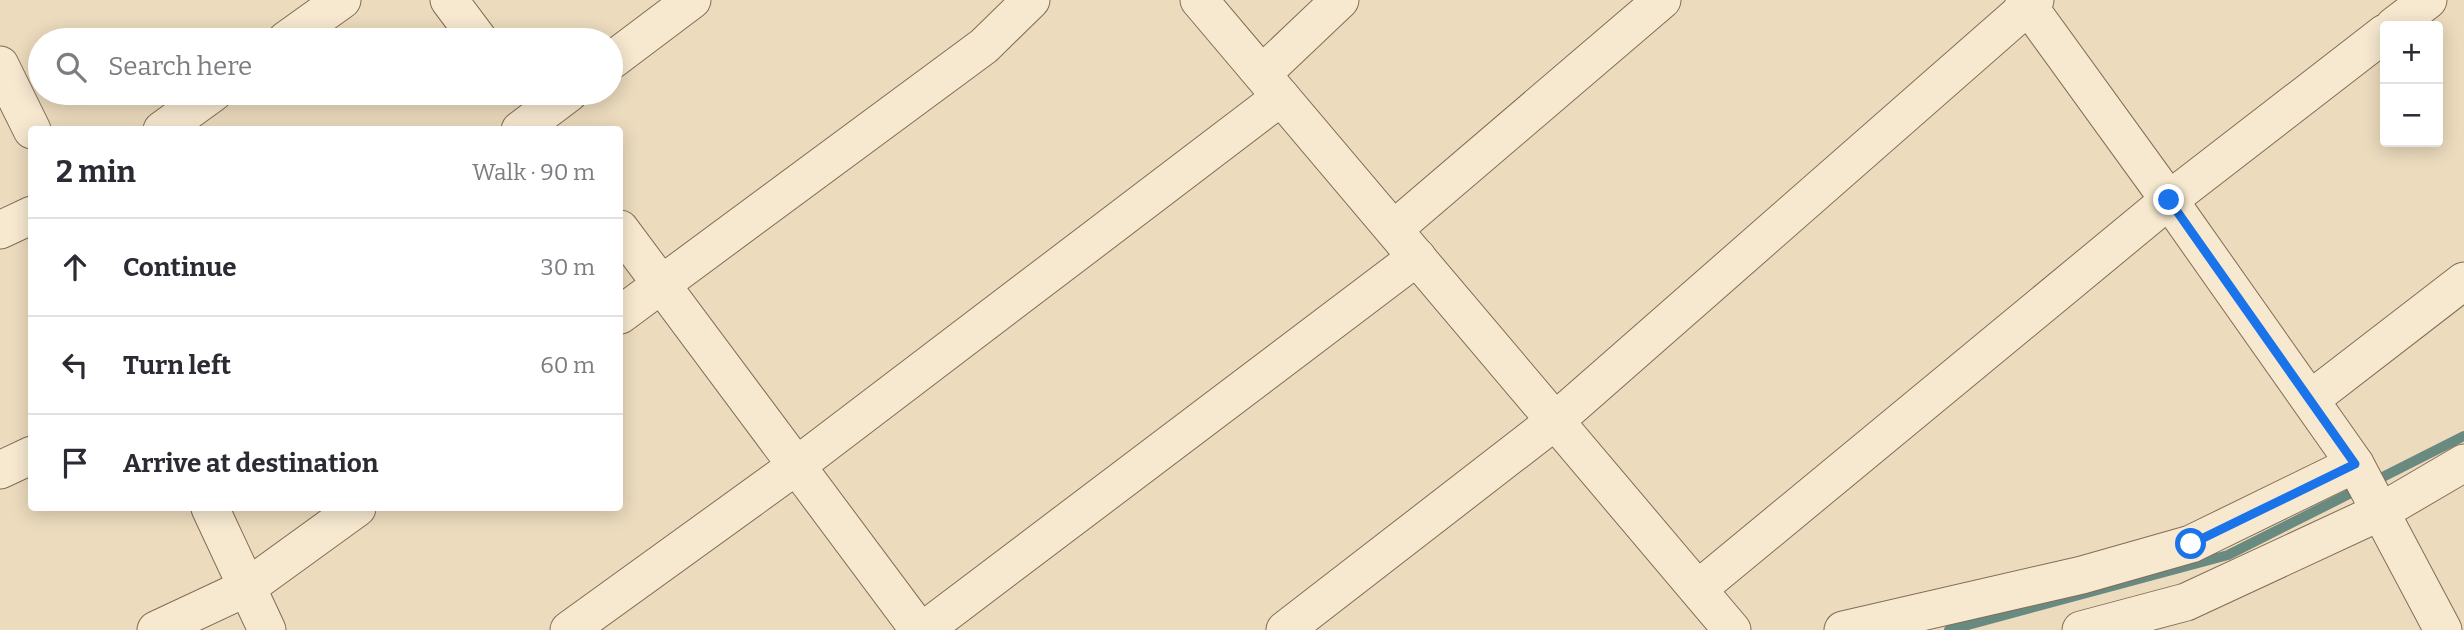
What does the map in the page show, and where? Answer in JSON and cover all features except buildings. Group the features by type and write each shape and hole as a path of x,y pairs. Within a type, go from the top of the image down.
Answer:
{"street":[{"path":"303,28 342,0"},
{"path":"449,0 470,28"},
{"path":"623,52 692,0"},
{"path":"623,313 984,46 1031,0"},
{"path":"1199,0 1732,630"},
{"path":"569,630 796,466 1271,85 1340,0"},
{"path":"1394,229 1662,0"},
{"path":"2400,21 2427,0"},
{"path":"1285,630 1555,421 2029,2 2355,464 2443,630"},
{"path":"1698,589 2169,200 2380,37"},
{"path":"0,65 30,126"},
{"path":"168,126 196,105"},
{"path":"530,117 550,105"},
{"path":"0,230 28,217"},
{"path":"623,233 921,630 1417,257"},
{"path":"2311,399 2464,281"},
{"path":"0,470 28,457"},
{"path":"2081,630 2192,616 2464,463"},
{"path":"1843,630 2082,575 2191,544 2355,464"},
{"path":"211,511 267,630"},
{"path":"156,630 248,587 352,511"}],"waterway":[{"path":"1949,630 2228,555 2464,436"}],"route":[{"path":"2169,200 2355,464 2191,544"}]}
